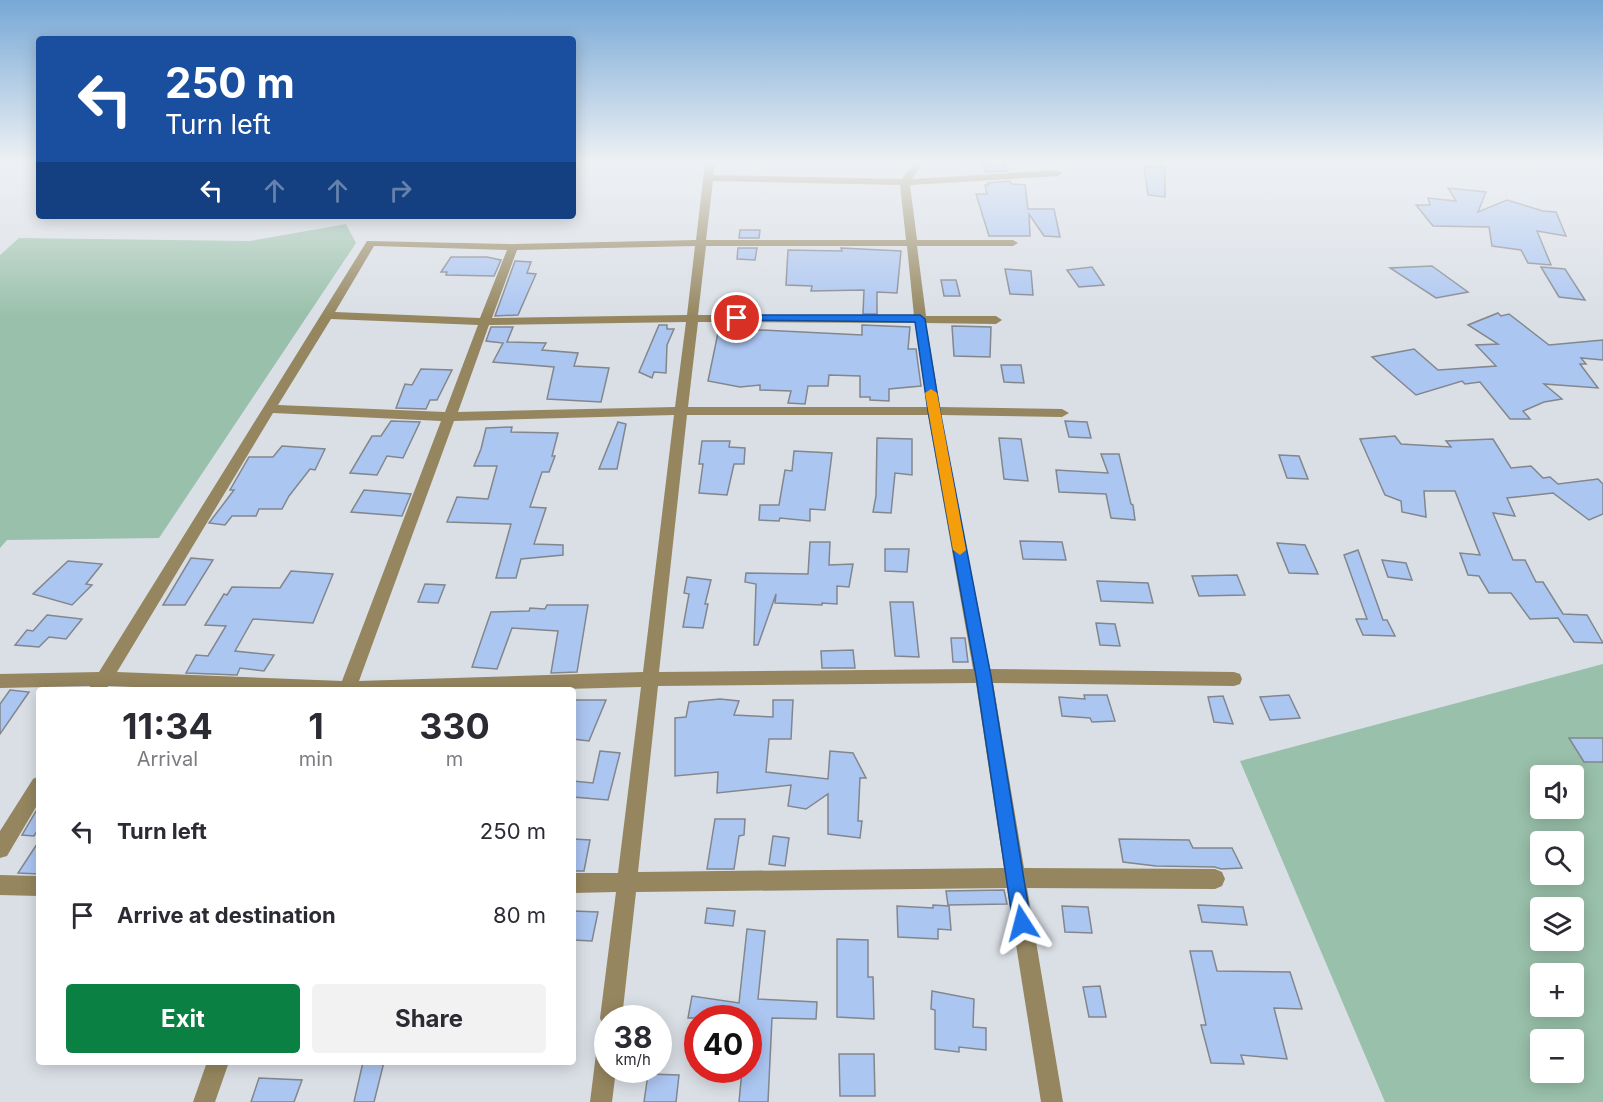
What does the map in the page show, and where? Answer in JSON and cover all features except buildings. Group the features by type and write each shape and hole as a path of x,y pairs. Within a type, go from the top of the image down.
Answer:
{"street":[{"path":"613,1005 703,214"},
{"path":"908,214 920,319 934,411 983,676 1052,1102"},
{"path":"101,684 371,243 513,247 699,243 1014,243"},
{"path":"348,687 513,247"},
{"path":"327,315 486,322 691,318 996,320"},
{"path":"269,409 450,417 680,411 1062,413"},
{"path":"408,687 650,679 983,676 1234,679"},
{"path":"0,681 249,687"},
{"path":"0,849 36,790"},
{"path":"576,884 627,881 1015,878 1215,879"},
{"path":"0,885 36,886"},
{"path":"204,1102 217,1065"},
{"path":"601,1102 603,1083"}],"green space":[{"path":"346,224 356,243 159,538 7,540 0,548 0,255 19,238 250,241"},
{"path":"1603,664 1603,1102 1385,1102 1240,761"}],"slow traffic":[{"path":"931,393 960,550"}],"route":[{"path":"737,318 920,319 934,411 983,676 1022,923"}]}
